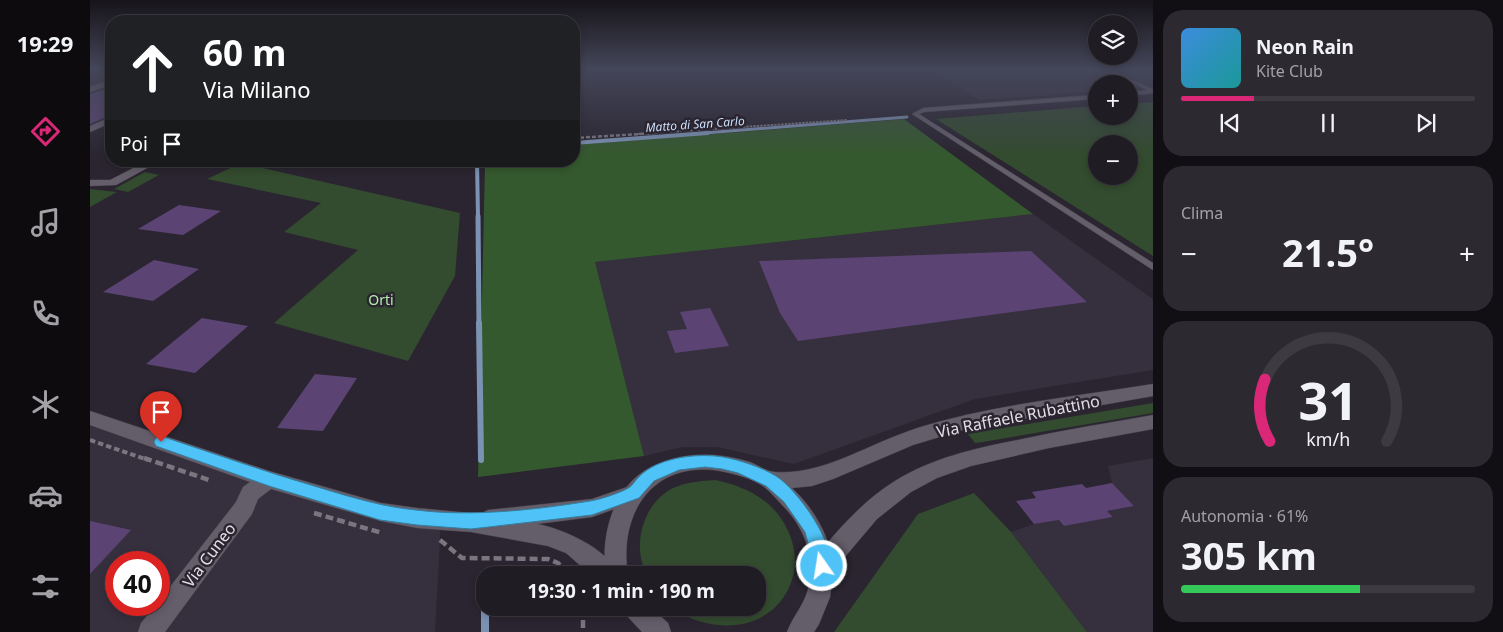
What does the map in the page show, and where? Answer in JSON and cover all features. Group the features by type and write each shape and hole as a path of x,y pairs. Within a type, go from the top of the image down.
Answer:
{"street":[{"path":"90,129 105,123"},
{"path":"90,183 112,183 143,167"},
{"name":"Via Raffaele Rubattino","path":"772,481 812,478 908,439 966,422 1153,390"},
{"path":"90,418 269,480 380,512 417,518 471,522 548,536 573,545 598,566"},
{"name":"Via Raffaele Rubattino","path":"822,566 853,528 874,508 904,486 943,467 975,456 1153,422"},
{"name":"Via Raffaele Rubattino","path":"616,566 614,545 619,519 633,494 649,477 677,464 686,463 705,461 741,467 772,481 805,516 816,539 822,566 818,599 807,622 799,632"},
{"name":"Via Cuneo","path":"150,632 245,507 250,493 269,480"},
{"path":"471,522 592,508 633,494"},
{"path":"638,618 659,632"}],"lane":[{"path":"1088,98 923,110 916,114 1153,267"}],"path":[{"path":"580,139 847,120"},
{"path":"583,616 583,632"}],"shaded area":[{"path":"975,97 1016,97 979,100"},
{"path":"1033,214 1153,299 1153,370 975,399 794,464 717,447 683,447 644,456 595,262"},
{"path":"90,418 214,460 441,519 435,632 90,632"},
{"path":"1153,458 1153,632 1087,632 1011,532 1034,524 1059,520 1064,526 1113,517 1107,511 1134,506 1112,483 1108,466"}],"green space":[{"path":"1153,102 1153,256 936,119 1088,107 1088,125 1138,125 1138,103"},
{"path":"904,119 1033,214 595,262 644,456 478,477 485,167 580,167 580,145"},
{"name":"Orti","path":"232,167 259,167 460,213 455,276 408,361 274,323 358,250 284,232 321,203 207,179"},
{"path":"145,172 159,175 128,192 114,189"},
{"path":"90,189 117,192 90,207"},
{"path":"1153,403 1153,413 983,442 975,443 968,434"},
{"path":"715,480 749,491 771,506 789,533 794,553 794,572 788,590 777,606 766,614 766,566 643,566 640,539 647,514 663,495 673,488 699,481"},
{"path":"974,493 1011,532 1087,632 834,632 918,514"},
{"path":"686,616 762,616 742,624 719,625"}],"building":[{"path":"90,97 105,97 105,118 90,124"},
{"path":"179,205 221,211 183,235 138,229"},
{"path":"1031,251 1087,302 798,341 780,313 759,261"},
{"path":"154,260 199,269 153,301 103,292"},
{"path":"710,308 729,346 675,353 667,331 687,329 680,312"},
{"path":"202,318 248,326 195,373 146,364"},
{"path":"315,374 357,378 323,431 277,428"},
{"path":"1112,483 1134,506 1107,511 1113,517 1064,526 1059,520 1034,524 1016,501 1036,498 1032,492 1082,484 1086,488"},
{"path":"90,521 131,530 111,551 105,551 105,558 90,574"}],"waterway":[{"name":"Matto di San Carlo","path":"692,134 907,117"},
{"name":"Matto di San Carlo","path":"580,143 708,133"},
{"name":"Matto di San Carlo","path":"477,167 478,217"},
{"name":"Matto di San Carlo","path":"478,216 479,324"},
{"name":"Matto di San Carlo","path":"479,323 481,460"},
{"name":"Matto di San Carlo","path":"485,616 485,632"}],"route":[{"path":"161,442 269,480 380,512 417,518 471,522 592,508 633,494 649,477 677,464 705,461 722,463 741,467 772,481 798,506 816,539 820,550 822,566"}]}
